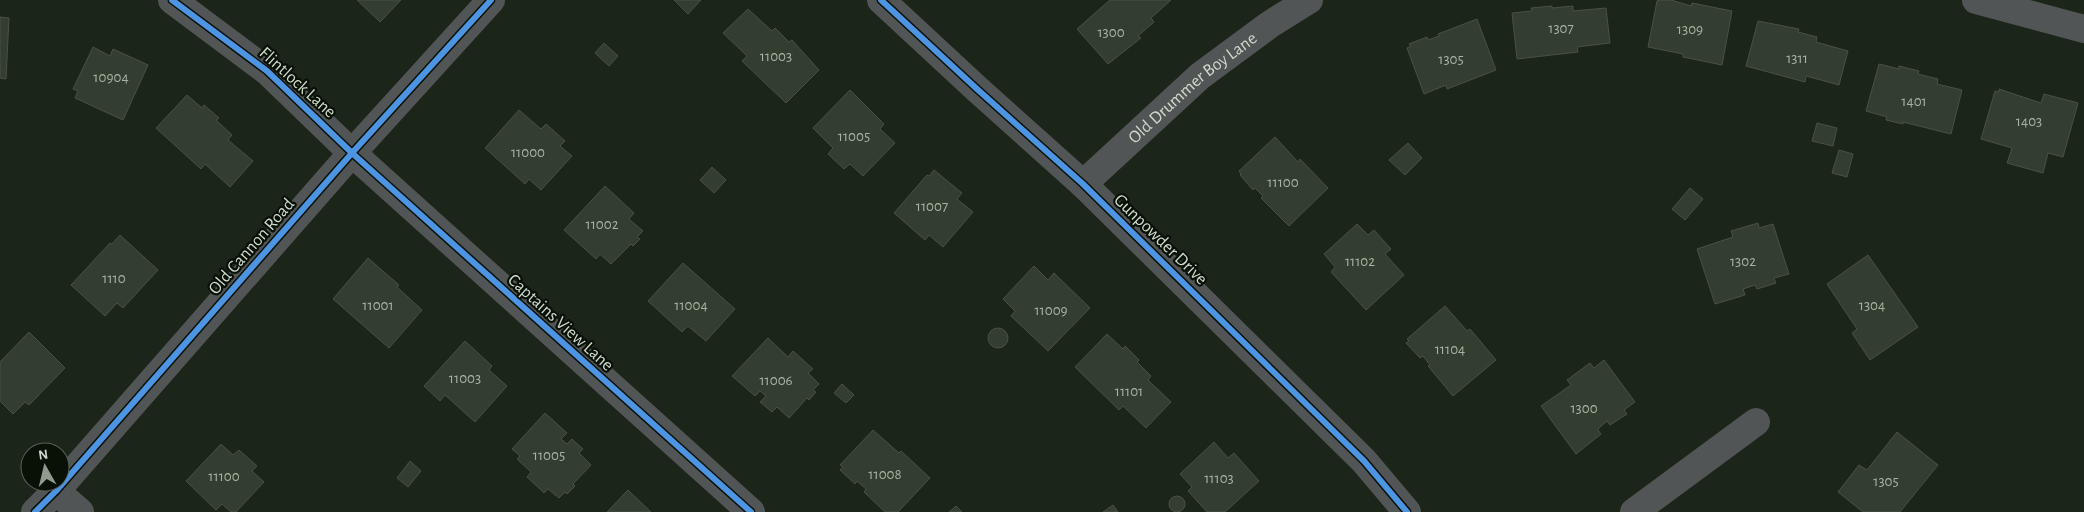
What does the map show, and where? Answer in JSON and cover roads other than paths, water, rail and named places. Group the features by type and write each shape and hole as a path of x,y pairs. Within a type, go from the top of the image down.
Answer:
{"street":[{"name":"Flintlock Lane","path":"172,0 267,71 352,153"},
{"name":"Old Cannon Road","path":"70,475 352,153 491,0"},
{"name":"Gunpowder Drive","path":"881,0 976,89 1083,184 1364,461 1407,512"},
{"name":"Old Drummer Boy Lane","path":"1083,184 1200,76 1269,25 1309,0"},
{"path":"1976,0 2084,29"},
{"name":"Captains View Lane","path":"352,153 751,512"},
{"path":"1634,512 1756,422"},
{"name":"Old Cannon Road","path":"35,512 55,492"},
{"path":"57,492 80,512"}]}
